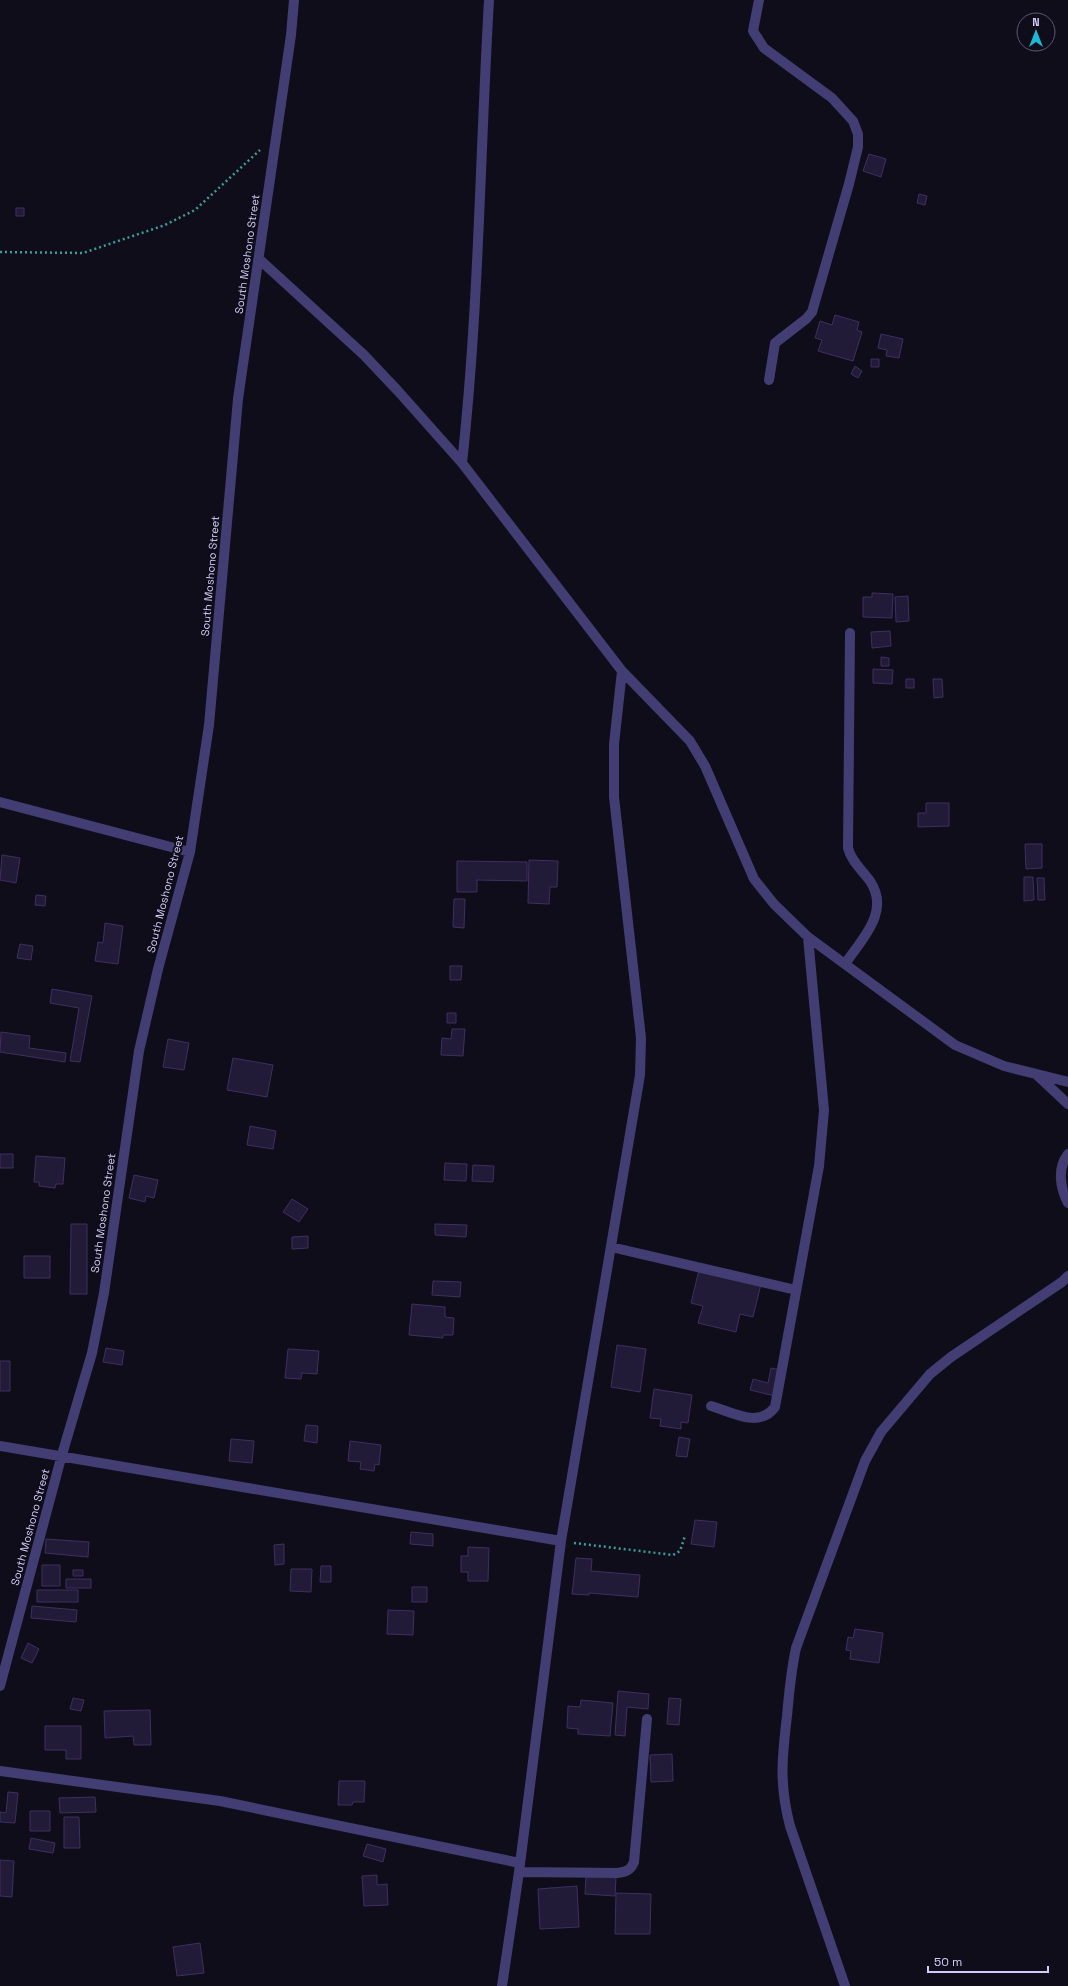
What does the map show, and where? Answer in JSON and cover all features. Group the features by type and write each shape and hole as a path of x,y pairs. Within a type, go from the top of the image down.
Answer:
{"street":[{"name":"South Moshono Street","path":"0,1686 61,1458 92,1353 99,1320 139,1051 158,968 190,852 209,725 238,399 291,35 294,0"},
{"path":"462,463 476,305 482,129 489,0"},
{"path":"758,0 753,31 764,48 832,98 852,121 858,134 858,147 849,184 812,312 806,319 775,343 769,380"},
{"path":"259,259 364,355 462,463 622,671 690,741 705,766 754,879 765,895 808,937 955,1045 988,1061 1068,1082"},
{"path":"844,964 872,925 878,905 875,890 852,858 848,848 850,633"},
{"path":"502,1986 520,1867 562,1542 640,1076 641,1058 639,1021 614,797 614,744 622,671"},
{"path":"0,802 190,852"},
{"path":"711,1406 753,1419 761,1418 771,1412 775,1407 819,1166 823,1130 824,1110 808,937"},
{"path":"1037,1075 1068,1104"},
{"path":"1068,1154 1062,1166 1061,1182 1068,1203"},
{"path":"611,1247 796,1290"},
{"path":"845,1986 790,1826 784,1803 782,1765 791,1669 796,1648 865,1461 881,1432 920,1385 941,1364 1062,1282 1068,1276"},
{"path":"0,1446 61,1458 562,1542"},
{"path":"0,1771 220,1800 520,1867 617,1873 624,1872 632,1866 634,1862 647,1719"}],"path":[{"path":"0,252 83,253 165,225 195,210 231,179 276,134"},
{"path":"562,1542 673,1555 680,1550 685,1536"}],"building":[{"path":"869,154 886,159 881,177 863,171"},
{"path":"919,194 927,196 925,205 917,203"},
{"path":"16,208 24,208 24,216 16,216"},
{"path":"835,315 859,322 857,330 862,332 853,361 818,351 822,340 815,338 820,321 832,325"},
{"path":"881,334 903,339 899,358 886,356 887,350 878,348"},
{"path":"871,359 879,359 879,367 871,367"},
{"path":"855,366 862,371 858,378 851,374"},
{"path":"872,593 893,594 892,618 863,617 863,597 872,597"},
{"path":"908,596 909,621 896,622 895,597"},
{"path":"890,631 891,646 872,648 871,632"},
{"path":"881,657 889,658 889,666 881,666"},
{"path":"873,669 893,670 892,684 873,683"},
{"path":"906,679 914,679 914,688 906,688"},
{"path":"933,679 942,679 943,697 934,698"},
{"path":"926,803 949,803 949,826 918,827 918,813 926,813"},
{"path":"1025,844 1042,844 1042,868 1026,869"},
{"path":"2,855 20,858 16,883 0,880"},
{"path":"529,860 558,861 557,887 550,887 549,904 528,903"},
{"path":"457,861 527,862 527,881 477,880 477,892 457,892"},
{"path":"1024,877 1033,877 1034,900 1024,901"},
{"path":"1037,878 1044,878 1045,900 1038,900"},
{"path":"36,895 46,896 45,906 35,905"},
{"path":"454,899 465,899 464,928 453,927"},
{"path":"105,923 123,926 118,964 95,961 98,942 103,943"},
{"path":"20,944 33,946 31,960 17,958"},
{"path":"450,966 462,966 461,980 450,980"},
{"path":"52,989 92,996 80,1062 70,1061 79,1008 50,1003"},
{"path":"447,1013 456,1013 456,1023 447,1023"},
{"path":"452,1029 465,1029 463,1056 441,1055 442,1038 451,1039"},
{"path":"1,1032 30,1036 29,1048 66,1053 65,1062 0,1052"},
{"path":"168,1039 189,1043 184,1070 163,1067"},
{"path":"233,1058 273,1065 267,1097 227,1090"},
{"path":"250,1126 276,1131 273,1149 247,1145"},
{"path":"0,1154 13,1154 13,1168 0,1168"},
{"path":"36,1156 65,1158 63,1184 56,1184 55,1188 39,1186 39,1182 34,1182"},
{"path":"445,1163 467,1164 466,1181 444,1180"},
{"path":"473,1165 494,1166 493,1182 472,1181"},
{"path":"134,1175 158,1180 154,1198 146,1196 145,1202 129,1198"},
{"path":"292,1199 308,1209 299,1222 283,1212"},
{"path":"71,1224 87,1224 87,1294 70,1294"},
{"path":"435,1224 467,1225 466,1237 435,1235"},
{"path":"308,1236 308,1248 292,1249 292,1237"},
{"path":"24,1256 50,1256 50,1278 24,1278"},
{"path":"699,1270 761,1284 753,1317 740,1314 736,1332 698,1323 703,1306 691,1303"},
{"path":"433,1281 461,1282 460,1297 432,1295"},
{"path":"412,1304 445,1307 445,1317 454,1318 453,1335 443,1335 443,1338 409,1335"},
{"path":"617,1345 646,1349 640,1392 611,1387"},
{"path":"106,1348 124,1351 122,1365 103,1362"},
{"path":"288,1349 319,1351 317,1374 302,1373 301,1379 285,1378"},
{"path":"0,1361 10,1361 10,1391 0,1391"},
{"path":"771,1368 781,1370 775,1396 750,1390 753,1379 768,1383"},
{"path":"654,1389 692,1395 688,1423 681,1422 681,1429 660,1426 661,1419 650,1418"},
{"path":"306,1425 318,1426 317,1443 304,1441"},
{"path":"679,1437 690,1439 687,1457 676,1456"},
{"path":"231,1439 254,1441 252,1463 229,1461"},
{"path":"350,1441 381,1445 379,1465 375,1464 374,1471 360,1469 361,1462 348,1461"},
{"path":"695,1520 717,1522 714,1547 691,1544"},
{"path":"411,1532 433,1534 433,1546 410,1544"},
{"path":"46,1539 89,1542 88,1557 45,1553"},
{"path":"284,1544 284,1564 275,1565 274,1545"},
{"path":"468,1547 489,1548 488,1581 468,1581 468,1572 461,1572 461,1556 468,1556"},
{"path":"576,1558 592,1559 591,1571 640,1575 638,1597 589,1593 589,1595 572,1594"},
{"path":"42,1565 60,1565 60,1586 42,1586"},
{"path":"321,1566 331,1566 331,1582 320,1582"},
{"path":"291,1569 312,1569 311,1592 290,1591"},
{"path":"73,1570 83,1570 83,1576 73,1576"},
{"path":"66,1579 91,1579 91,1588 66,1588"},
{"path":"412,1587 427,1587 427,1602 412,1602"},
{"path":"37,1590 78,1590 78,1602 37,1602"},
{"path":"32,1606 77,1610 76,1622 31,1618"},
{"path":"388,1610 414,1611 413,1635 387,1634"},
{"path":"855,1629 883,1633 879,1663 850,1659 851,1651 846,1650 848,1637 853,1638"},
{"path":"28,1643 39,1649 32,1663 21,1658"},
{"path":"618,1691 649,1694 648,1709 627,1707 625,1736 615,1735"},
{"path":"73,1698 84,1700 81,1711 70,1709"},
{"path":"669,1698 681,1699 679,1725 667,1724"},
{"path":"581,1700 613,1703 610,1736 578,1734 578,1729 567,1728 568,1706 580,1707"},
{"path":"150,1710 151,1745 134,1745 133,1736 105,1738 104,1711"},
{"path":"45,1726 81,1726 81,1759 66,1759 66,1750 45,1750"},
{"path":"672,1754 673,1781 651,1782 650,1755"},
{"path":"339,1781 365,1781 364,1802 353,1802 352,1805 338,1805"},
{"path":"8,1792 18,1793 15,1823 0,1822 0,1812 6,1813"},
{"path":"95,1797 96,1812 60,1813 59,1798"},
{"path":"30,1811 50,1811 50,1831 30,1831"},
{"path":"64,1817 79,1817 80,1848 64,1848"},
{"path":"31,1838 55,1843 53,1853 29,1849"},
{"path":"367,1844 386,1849 383,1862 363,1856"},
{"path":"0,1860 14,1861 12,1897 0,1896"},
{"path":"377,1875 377,1885 387,1884 388,1905 364,1906 362,1876"},
{"path":"586,1876 616,1877 615,1896 585,1894"},
{"path":"577,1886 579,1927 540,1929 538,1889"},
{"path":"616,1893 651,1894 650,1934 615,1934"},
{"path":"200,1943 204,1973 177,1976 173,1947"}]}
